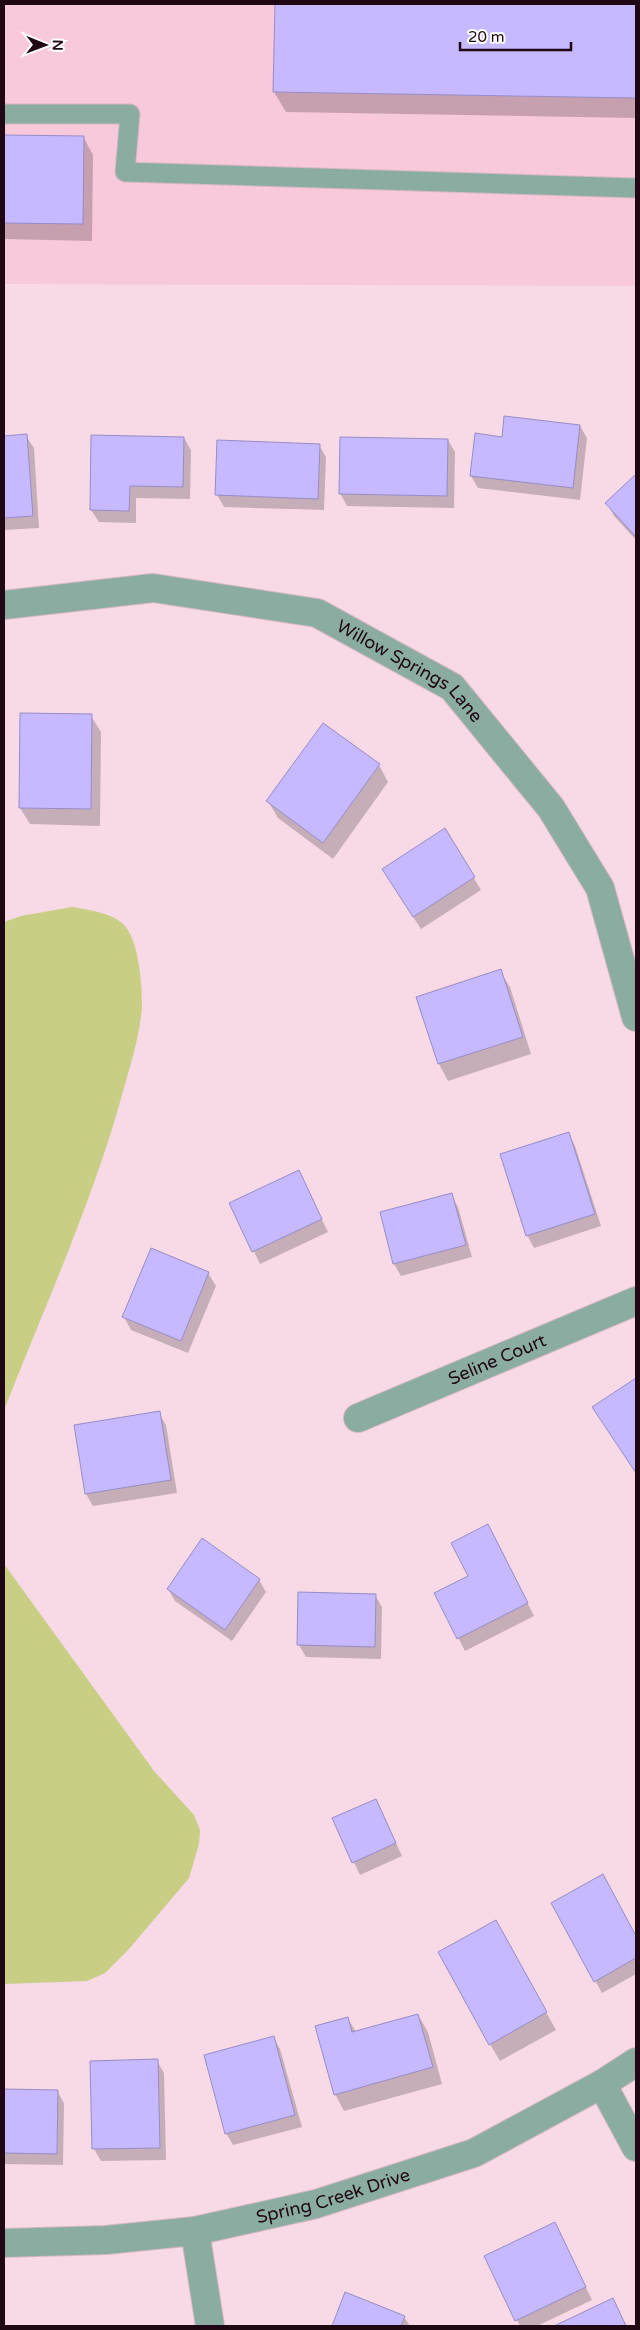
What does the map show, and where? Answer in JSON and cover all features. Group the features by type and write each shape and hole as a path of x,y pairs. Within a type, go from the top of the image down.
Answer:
{"street":[{"name":"Willow Springs Lane","path":"4,605 152,588 317,613 452,687 551,808 600,888 636,1017"},
{"name":"Seline Court","path":"358,1418 636,1301"},
{"name":"Spring Creek Drive","path":"4,2243 106,2240 195,2230 316,2204 474,2152 602,2084 636,2062"},
{"path":"602,2084 636,2147"},
{"path":"195,2230 210,2326"}],"lane":[{"path":"4,114 130,114 125,172 636,188"}],"shaded area":[{"path":"4,4 636,4 636,286 4,284"},
{"path":"72,907 111,916 122,923 128,930 136,950 140,974 141,1017 128,1073 97,1175 4,1410 4,922 21,916"},
{"path":"4,1564 154,1771 194,1815 200,1830 199,1844 189,1878 129,1949 105,1973 87,1981 4,1984"}],"building":[{"path":"275,4 636,4 636,98 273,92"},
{"path":"4,135 84,136 83,224 4,223"},
{"path":"504,416 580,425 573,488 470,476 475,433 502,437"},
{"path":"27,434 33,516 4,518 4,436"},
{"path":"91,435 184,437 183,487 130,486 129,511 90,510"},
{"path":"340,437 448,439 447,496 339,494"},
{"path":"217,440 320,444 318,499 215,495"},
{"path":"636,474 636,537 605,503"},
{"path":"20,713 92,714 91,809 19,808"},
{"path":"323,723 380,764 323,843 266,801"},
{"path":"445,828 475,877 413,917 382,869"},
{"path":"501,969 523,1037 438,1064 416,997"},
{"path":"569,1132 595,1214 526,1236 500,1154"},
{"path":"299,1170 322,1219 252,1252 229,1203"},
{"path":"452,1193 466,1245 393,1264 380,1212"},
{"path":"151,1248 209,1272 181,1341 122,1317"},
{"path":"636,1378 636,1473 592,1407"},
{"path":"160,1411 171,1480 85,1494 74,1425"},
{"path":"488,1524 528,1603 457,1639 434,1593 468,1576 451,1543"},
{"path":"202,1538 260,1579 225,1630 167,1589"},
{"path":"298,1592 376,1594 375,1647 297,1645"},
{"path":"376,1799 396,1843 352,1863 332,1818"},
{"path":"603,1874 636,1936 636,1958 594,1982 551,1903"},
{"path":"496,1920 547,2012 489,2045 438,1952"},
{"path":"418,2014 433,2067 334,2095 315,2026 348,2017 352,2032"},
{"path":"274,2036 295,2115 225,2134 204,2055"},
{"path":"158,2059 160,2148 92,2149 90,2061"},
{"path":"4,2089 58,2090 57,2154 4,2153"},
{"path":"555,2222 586,2287 515,2321 484,2256"},
{"path":"345,2292 405,2316 401,2326 332,2326"},
{"path":"613,2298 626,2326 554,2326"}]}
